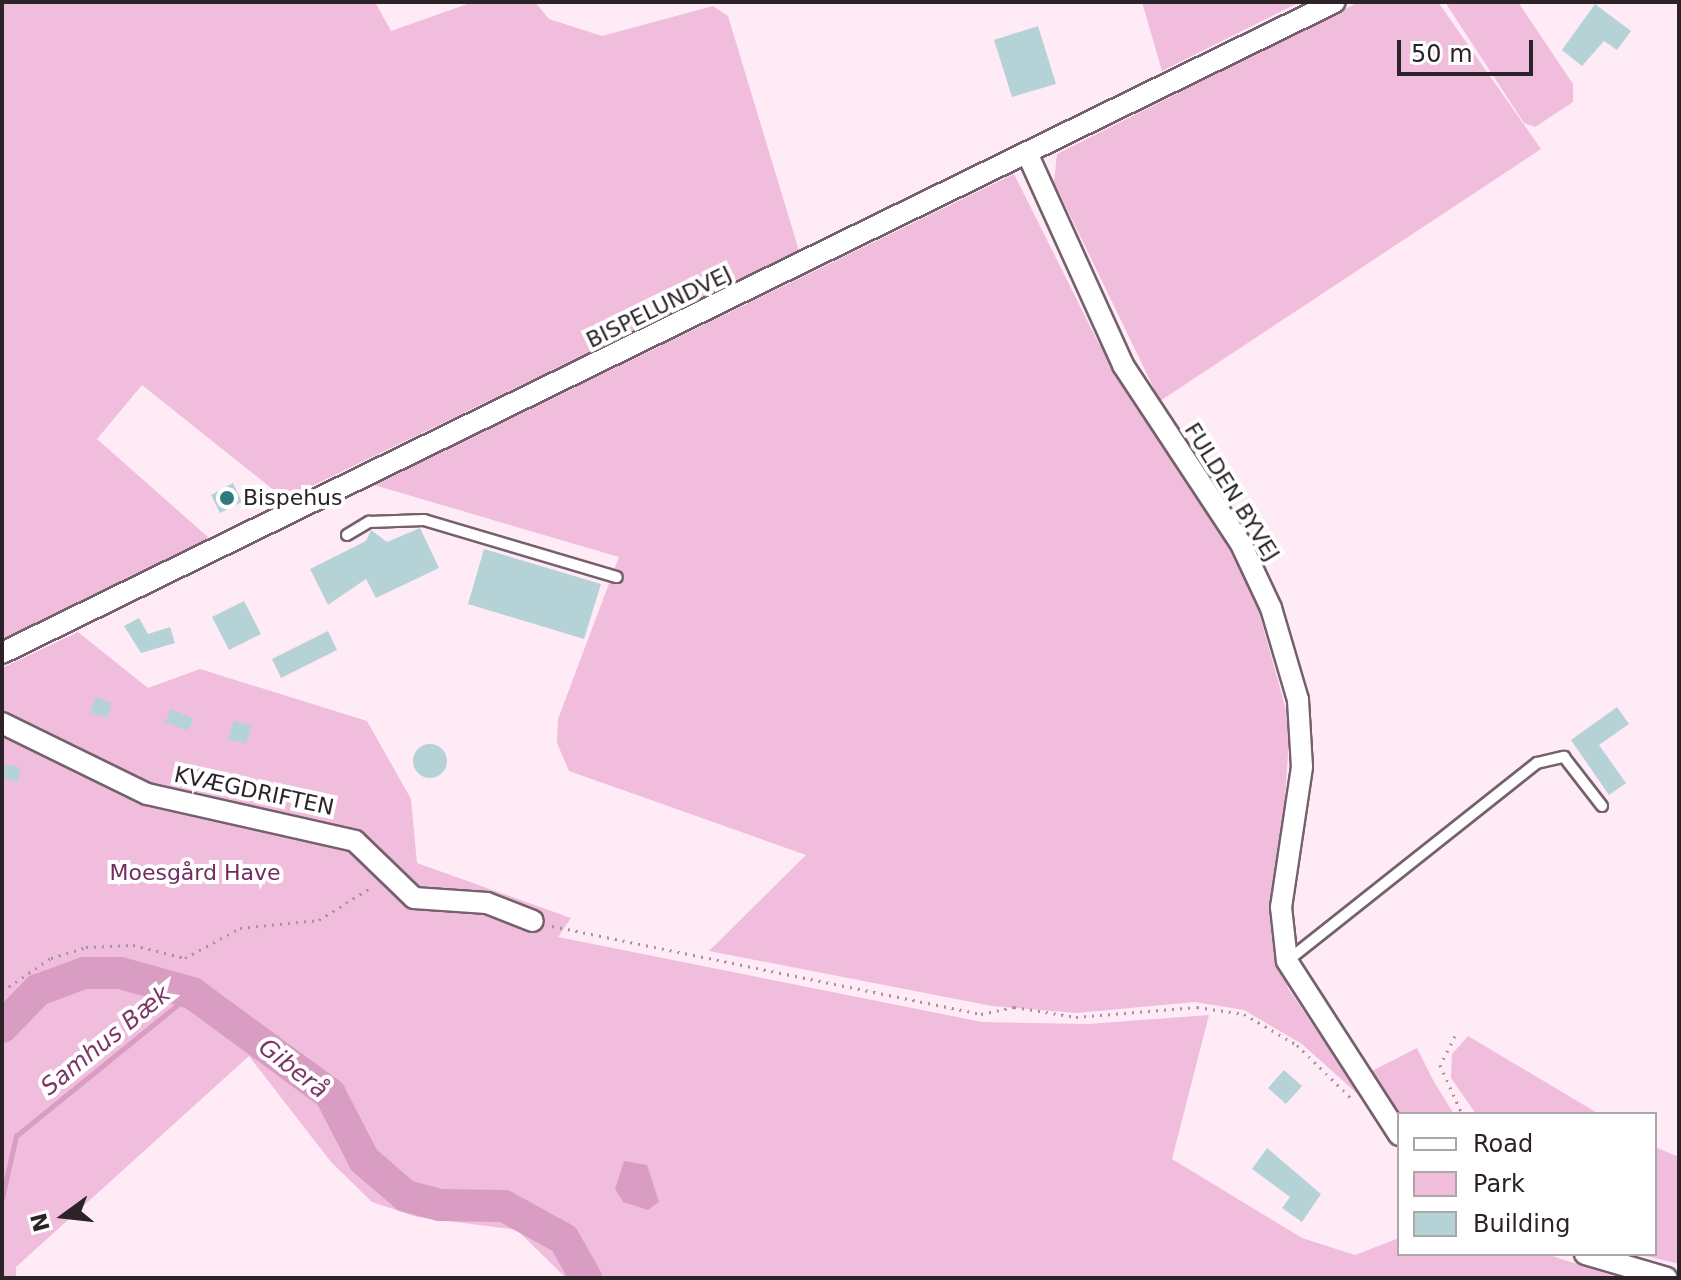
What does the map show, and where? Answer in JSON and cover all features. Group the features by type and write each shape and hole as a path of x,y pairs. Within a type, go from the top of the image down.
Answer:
{"street":[{"name":"BISPELUNDVEJ","path":"2,653 1335,2"},
{"name":"FULDEN BYVEJ","path":"1027,153 1098,319 1241,544 1290,662 1302,767 1281,907 1287,961 1377,1107 1397,1132"},
{"name":"KVÆGDRIFTEN","path":"2,723 147,794 339,834 355,841 386,876 427,902 487,903 533,921"},
{"path":"1592,1256 1667,1278"}],"lane":[{"path":"347,535 369,522 424,520 617,577"},
{"path":"1287,961 1552,756 1564,757 1602,806"}],"path":[{"path":"2,991 51,958 86,947 133,945 176,960 240,928 319,920 386,876"},
{"path":"533,921 981,1014 1014,1007 1076,1017 1197,1007 1244,1014 1297,1045 1352,1100 1377,1107"},
{"path":"1455,1036 1440,1065 1461,1112"}],"green space":[{"path":"2,2 375,2 391,31 473,2 535,2 549,19 602,36 713,6 728,16 799,251 285,499 142,385 97,439 209,538 2,640"},
{"path":"1142,2 1300,2 1162,71"},
{"path":"1359,2 1438,2 1541,149 1160,401 1054,182 1057,154"},
{"path":"1445,2 1518,2 1573,84 1573,102 1535,127 1524,123"},
{"path":"1014,174 1098,342 1230,548 1257,605 1290,724 1275,947 1288,988 1361,1097 1302,1044 1244,1010 1195,1002 1077,1013 992,1006 709,951 806,855 569,771 557,743 558,719 619,557 374,485"},
{"name":"Moesgård Have","path":"78,632 148,688 200,669 367,721 411,799 417,863 571,918 558,937 982,1022 1088,1024 1209,1015 1172,1159 1302,1238 1355,1255 1397,1239 1397,1256 1552,1256 1620,1278 566,1278 517,1230 417,1217 372,1202 331,1162 249,1056 16,1267 16,1278 2,1278 2,668"},
{"path":"1468,1036 1596,1112 1475,1112 1451,1078 1452,1054"},
{"path":"1417,1048 1453,1112 1397,1113 1372,1071"},
{"path":"1657,1148 1679,1157 1679,1264 1646,1256 1657,1256"}],"shaded area":[{"path":"624,1161 647,1165 659,1202 648,1210 623,1202 615,1189"}],"building":[{"path":"1595,4 1631,31 1617,50 1604,41 1582,66 1562,50"},
{"path":"1038,26 1056,84 1012,97 994,40"},
{"name":"Bispehus","path":"233,483 242,502 220,513 211,495"},
{"path":"420,528 439,568 376,598 366,579 328,605 310,569 366,541 371,530 387,542"},
{"path":"484,549 601,584 584,639 468,604"},
{"path":"244,601 261,634 229,650 212,617"},
{"path":"139,618 148,634 170,627 175,643 141,653 124,626"},
{"path":"328,631 337,650 281,678 272,659"},
{"path":"96,697 112,703 107,718 90,712"},
{"path":"1617,707 1629,724 1599,745 1626,783 1609,795 1571,740"},
{"path":"171,709 194,719 188,731 165,722"},
{"path":"234,721 252,726 246,744 228,739"},
{"path":"430,744 442,749 447,761 442,773 430,778 418,773 413,761 418,749"},
{"path":"2,763 21,768 18,782 2,778"},
{"path":"1284,1070 1302,1086 1286,1104 1268,1088"},
{"path":"1267,1148 1321,1194 1302,1222 1282,1208 1290,1197 1252,1169"}],"waterway":[{"name":"Giberå","path":"2,1027 38,990 84,973 120,973 192,993 330,1094 364,1160 406,1196 440,1205 504,1206 564,1239 586,1278"},
{"name":"Samhus Bæk","path":"2,1198 16,1136 192,993"}],"place":[{"name":"Bispehus","path":"227,498"}]}
